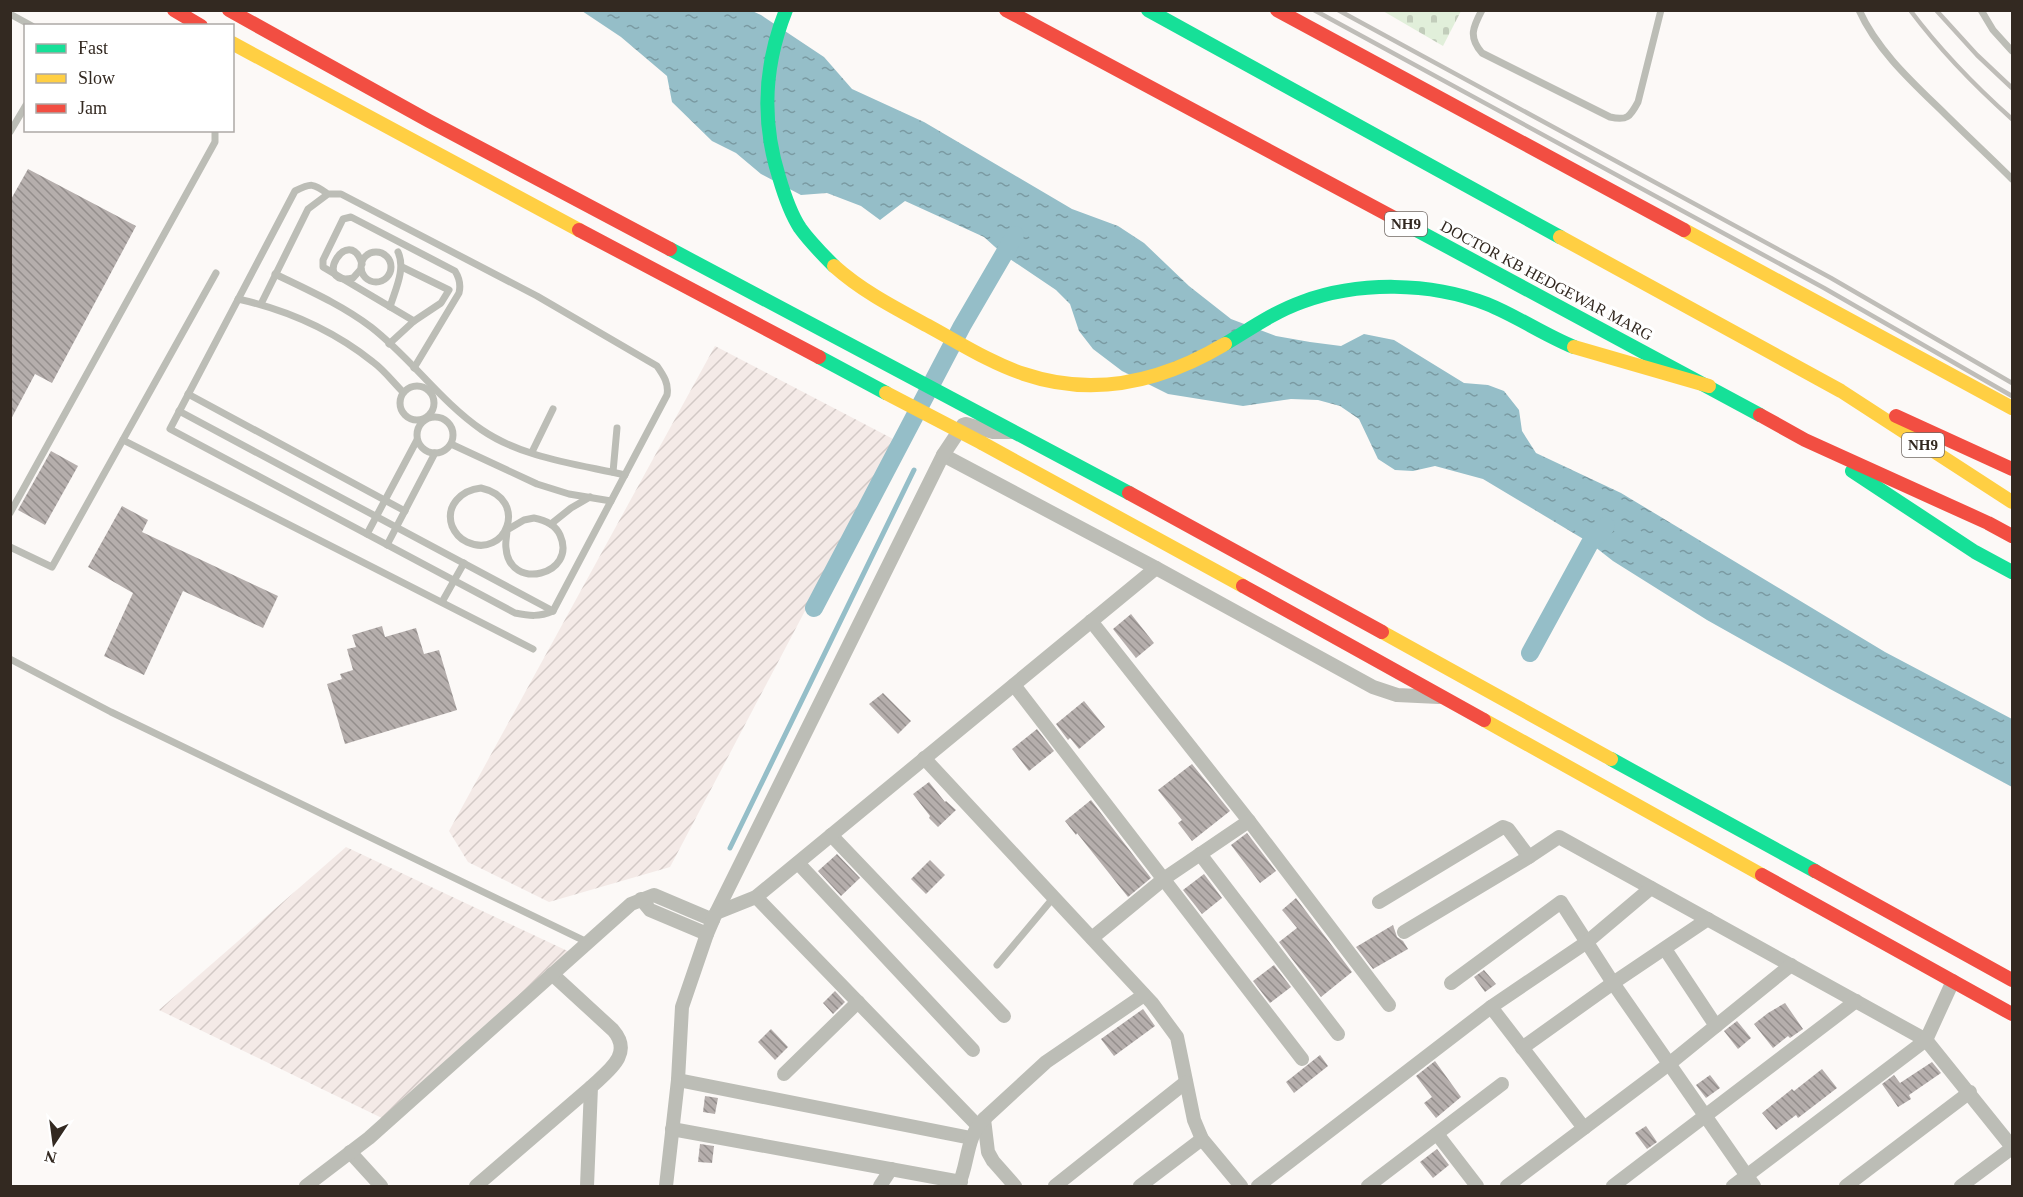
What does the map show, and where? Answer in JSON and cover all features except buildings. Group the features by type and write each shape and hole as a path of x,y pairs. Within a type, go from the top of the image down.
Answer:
{"main road":[{"path":"174,10 198,24"},
{"path":"229,10 429,121 1152,505 2013,980"},
{"path":"786,10 773,42 765,93 766,118 775,166 801,229 852,281 876,297 990,361 1037,379 1062,383 1094,386 1143,381 1187,366 1290,306 1340,291 1404,288 1439,291 1470,298 1497,308 1575,347 1709,386"},
{"name":"DOCTOR KB HEDGEWAR MARG","path":"1006,10 1709,386 1805,440 2013,536"},
{"name":"NH9","path":"1148,10 1841,392 2008,500"},
{"path":"1277,10 2013,408"},
{"path":"234,44 431,152 1068,489 2013,1014"},
{"path":"1841,392 2013,469"},
{"path":"1805,440 1975,552 2013,572"}],"street":[{"path":"666,1186 678,1080 682,1007 707,923 943,455 963,425 966,424 993,432 1012,432"},
{"path":"943,455 1373,687 1397,695 1442,697"},
{"path":"306,1186 369,1138 631,904 648,901 707,923 756,897 1156,568"},
{"path":"1091,621 1249,821 1389,1005"},
{"path":"1014,685 1165,878 1302,1059"},
{"path":"924,758 1144,995 1177,1037 1194,1120 1202,1139 1240,1186"},
{"path":"1092,938 1165,878 1249,821"},
{"path":"1379,902 1503,827 1508,829 1530,857"},
{"path":"831,835 1004,1016"},
{"path":"1404,932 1530,857 1559,837 1856,1001 1929,1034 2013,1147 1961,1186"},
{"path":"1200,854 1338,1034"},
{"path":"798,862 973,1050"},
{"path":"1258,1186 1491,1007 1587,942 1651,888"},
{"path":"756,897 980,1122 988,1152 1015,1186"},
{"path":"1451,983 1561,902 1613,983 1750,1181"},
{"path":"1522,1048 1708,919"},
{"path":"1665,949 1716,1026"},
{"path":"1507,1186 1669,1064 1791,965"},
{"path":"476,1186 591,1088 620,1056 622,1046 618,1035 552,974"},
{"path":"1733,1186 1750,1181 1929,1034 1953,981"},
{"path":"672,1129 960,1184 971,1138 980,1122 1046,1062 1144,995"},
{"path":"1613,1186 1856,1001"},
{"path":"784,1074 858,1002"},
{"path":"1491,1007 1584,1128"},
{"path":"678,1080 971,1138"},
{"path":"1055,1186 1186,1082"},
{"path":"1368,1186 1502,1084"},
{"path":"587,1186 591,1088"},
{"path":"1846,1186 1970,1092"},
{"path":"1437,1134 1477,1186"},
{"path":"1140,1186 1202,1139"},
{"path":"350,1152 381,1186"},
{"path":"880,1186 891,1169"}],"lane":[{"path":"1482,10 1473,35 1475,45 1482,53 1620,120 1627,118 1633,112 1638,102 1661,10"},
{"path":"1859,10 1864,22 1888,56 2013,179"},
{"path":"1981,10 1993,30 2013,51"},
{"path":"10,14 28,24"},
{"path":"11,128 24,108"},
{"path":"10,513 215,142 215,132"},
{"path":"308,185 317,186 328,194 341,194 537,296 657,366 665,378 668,388 667,395 553,611 543,616 515,613 170,429 238,299 295,191 308,185"},
{"path":"261,304 308,209 328,194"},
{"path":"414,321 324,267 322,263 343,219 348,217 455,271 461,285 459,293 414,368"},
{"path":"340,278 333,266 334,261 340,253 349,251 354,252 361,259 362,266 366,278 378,282 387,278 392,269 389,260 376,252 367,256 362,266 353,278 340,278"},
{"path":"390,307 402,267 402,260 398,252"},
{"path":"389,344 414,321 441,303 449,290 402,267"},
{"path":"10,547 52,567 216,273"},
{"path":"275,274 326,298 371,328 414,368 430,388 482,430 504,442 550,459 625,475"},
{"path":"238,299 295,316 347,344 375,363 403,392"},
{"path":"417,440 424,449 435,453 447,449 453,433 448,422 437,417 414,420 403,414 399,403 403,392 418,385 430,388"},
{"path":"367,534 417,440 418,428 430,414 434,399 430,388"},
{"path":"188,394 405,510"},
{"path":"448,422 457,409"},
{"path":"532,453 553,409"},
{"path":"179,411 553,611"},
{"path":"613,472 617,428"},
{"path":"123,440 533,649"},
{"path":"450,444 537,484 569,494 611,501"},
{"path":"387,545 435,453"},
{"path":"507,530 492,543 474,545 457,535 452,527 452,508 463,493 471,489 481,488 499,494 508,511 507,530 506,549 513,566 521,572 539,575 555,566 562,549 561,539 551,524 534,518 524,520 507,530"},
{"path":"551,524 590,497"},
{"path":"442,603 464,563"},
{"path":"10,659 111,712 588,942"},
{"path":"997,965 1054,897"}],"shaded area":[{"path":"715,346 895,440 670,867 549,902 468,862 449,831"},
{"path":"346,847 574,954 388,1121 159,1010"}],"green space":[{"path":"1383,11 1461,11 1443,46"}],"water":[{"path":"750,10 824,57 852,89 924,122 1072,209 1118,226 1144,243 1189,286 1231,319 1276,336 1341,346 1364,334 1394,340 1464,383 1488,385 1504,391 1519,410 1522,431 1536,453 1621,493 1885,652 2012,719 2012,787 1707,620 1613,561 1590,543 1483,479 1435,466 1413,471 1395,470 1378,459 1359,419 1340,406 1318,400 1291,399 1243,406 1168,394 1122,371 1093,349 1079,331 1070,304 1056,290 1004,255 984,237 905,201 880,220 861,206 827,193 801,195 761,174 736,153 712,141 672,102 667,76 621,37 582,11"}],"waterway":[{"path":"814,608 962,326 1015,235"},
{"path":"730,848 914,470"},
{"path":"1530,653 1590,543 1606,526"}],"railway":[{"path":"1314,10 1824,288 2012,396"},
{"path":"1338,10 1831,278 2012,383"},
{"path":"1910,10 1958,67 2012,119"},
{"path":"1936,10 1977,55 2012,88"}],"traffic: fast":[{"path":"786,10 769,72 769,135 773,156 790,210 804,233 834,266"},
{"path":"1148,10 1560,237"},
{"path":"1396,219 1760,415"},
{"path":"670,249 1129,493"},
{"path":"1225,344 1272,316 1302,302 1347,290 1394,287 1442,291 1487,304 1574,347"},
{"path":"819,357 886,393"},
{"path":"1852,471 1975,552 2012,572"},
{"path":"1611,759 1815,871"}],"traffic: slow":[{"path":"234,44 579,230"},
{"path":"1684,230 2012,408"},
{"path":"1560,237 1841,391 2012,502"},
{"path":"834,266 880,300 976,353 1012,370 1050,381 1077,385 1128,382 1177,368 1225,344"},
{"path":"1574,347 1709,386"},
{"path":"886,393 982,443"},
{"path":"982,443 1243,586"},
{"path":"1382,632 1611,759"},
{"path":"1484,720 1762,875"}],"traffic: jam":[{"path":"174,10 198,24"},
{"path":"229,10 429,121 670,249"},
{"path":"1006,10 1396,219"},
{"path":"1277,10 1684,230"},
{"path":"579,230 819,357"},
{"path":"1760,415 1805,440 2012,536"},
{"path":"1896,416 2012,469"},
{"path":"1129,493 1382,632"},
{"path":"1243,586 1484,720"},
{"path":"1815,871 2012,980"},
{"path":"1762,875 2012,1014"}]}
